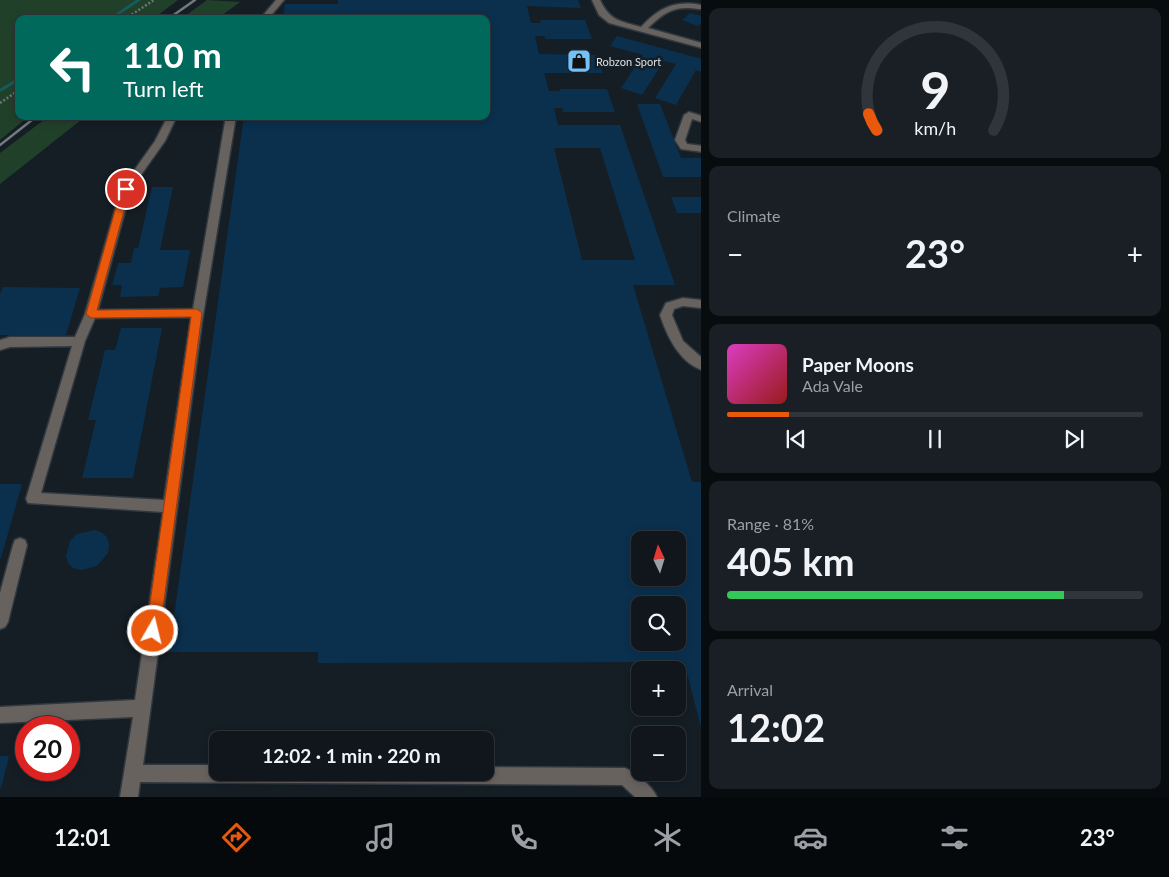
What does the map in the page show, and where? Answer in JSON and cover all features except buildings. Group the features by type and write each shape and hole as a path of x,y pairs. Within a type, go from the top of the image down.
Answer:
{"street":[{"path":"267,15 280,0"},
{"path":"596,0 602,13 612,21 701,46"},
{"path":"642,30 667,7 673,4 687,4 698,7"},
{"path":"701,119 689,115 680,140 684,147 701,149"},
{"path":"171,120 160,141 126,189 91,314 79,341 33,499 171,506"},
{"path":"130,797 197,313 230,120"},
{"path":"701,304 683,302 670,306 666,315 673,337 689,356 701,363"},
{"path":"91,314 197,313"},
{"path":"0,345 10,342 79,341"},
{"path":"0,622 20,545"},
{"path":"0,715 142,708"},
{"path":"133,773 625,777 648,797"}],"path":[{"path":"132,15 154,0"},
{"path":"0,103 15,93"}],"green space":[{"path":"0,0 178,0 158,15 15,15 15,120 24,120 0,140"},
{"path":"207,0 240,2 222,15 186,15"},
{"path":"44,120 81,120 0,184 0,153"}],"waterway":[{"path":"116,15 139,0"},
{"path":"0,91 15,82"}],"railway":[{"path":"174,15 195,0"},
{"path":"0,145 32,120"}],"place":[{"name":"Robzon Sport","path":"579,61"}],"route":[{"path":"126,189 91,314 197,313 153,631"}]}
